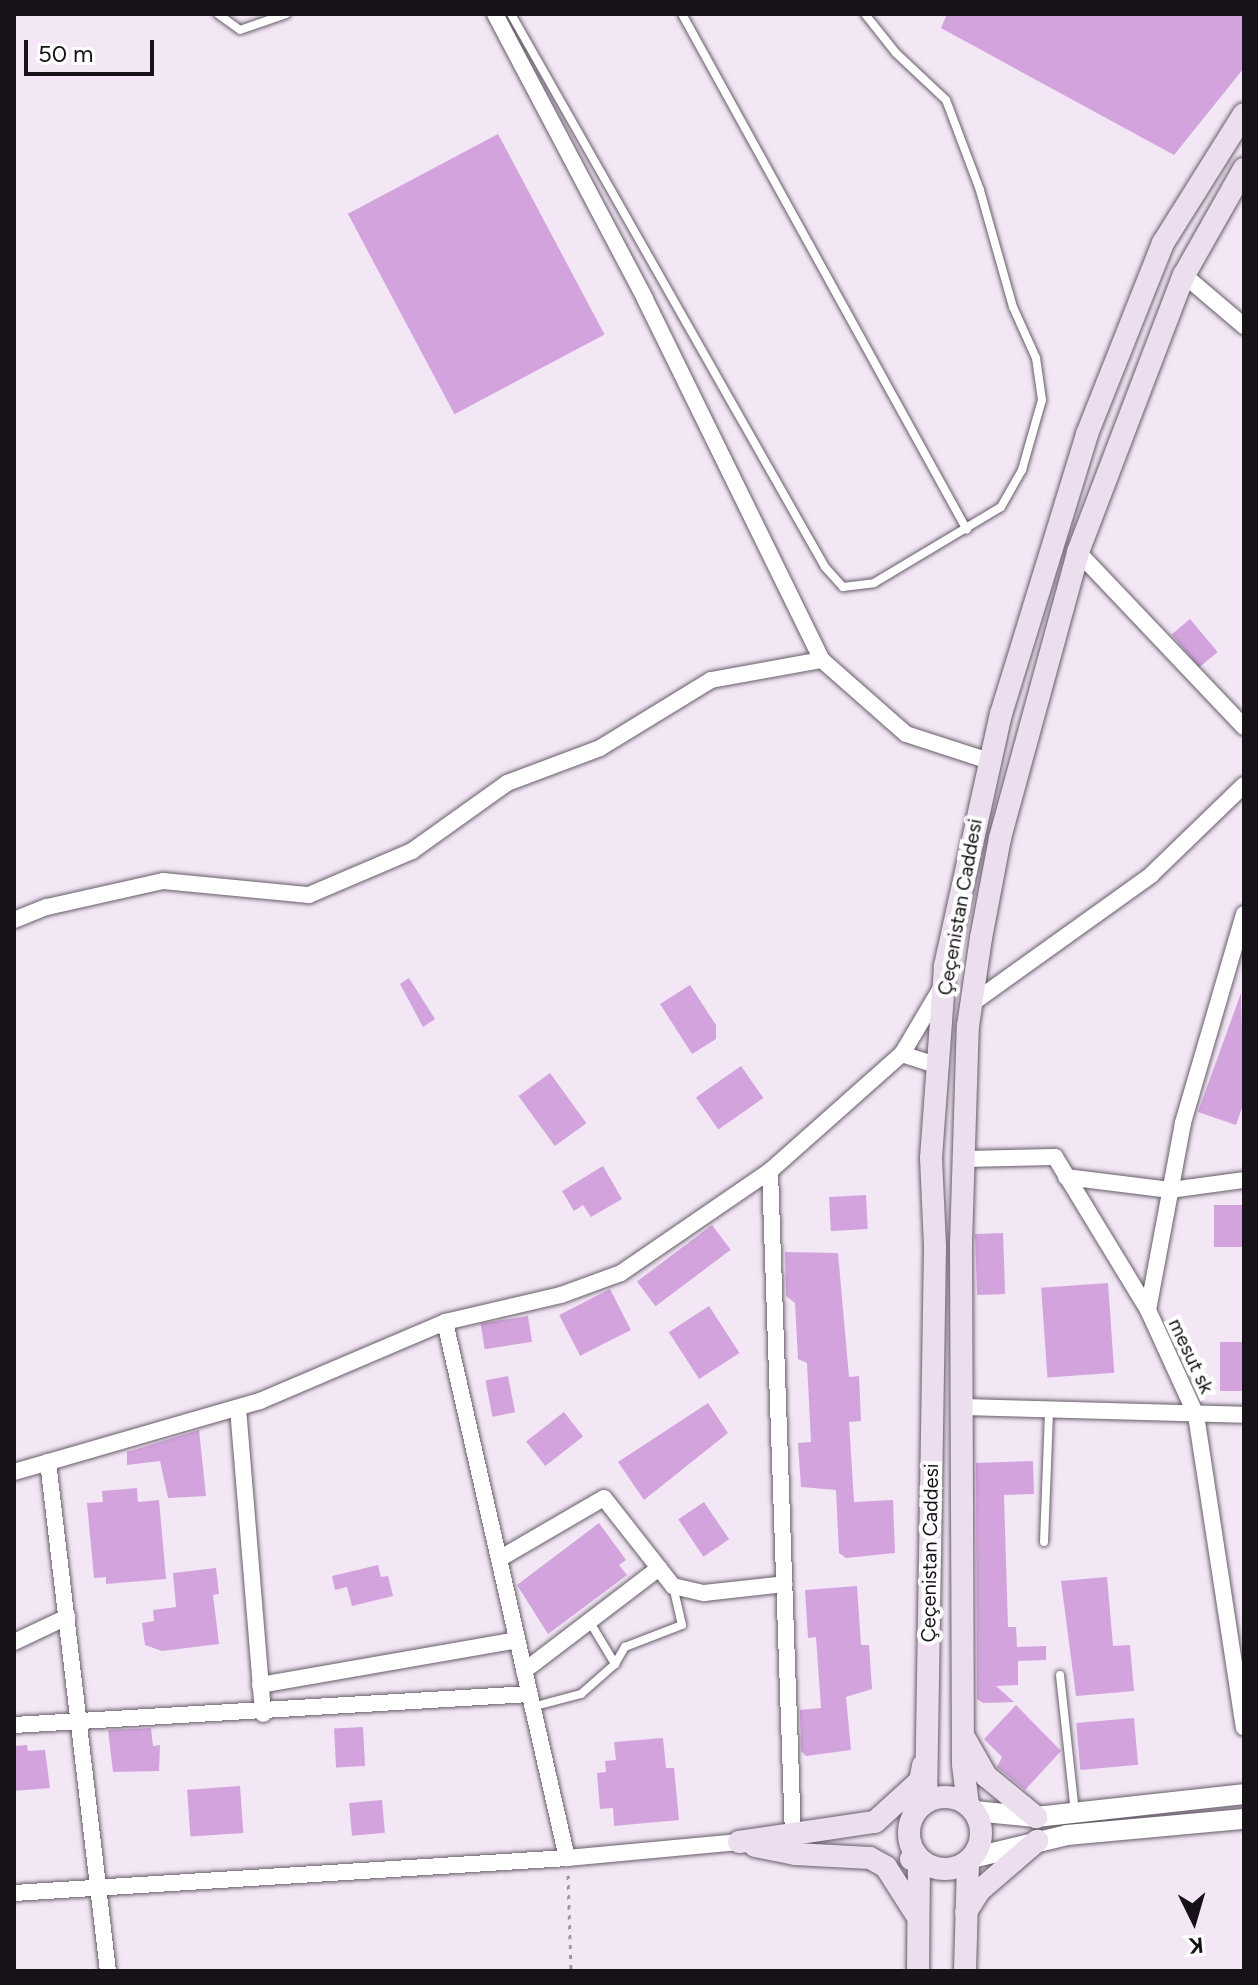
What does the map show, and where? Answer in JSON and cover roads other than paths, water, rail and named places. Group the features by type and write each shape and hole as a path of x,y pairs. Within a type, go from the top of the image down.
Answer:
{"main road":[{"name":"Çeçenistan Caddesi","path":"926,1802 936,1065 944,984 989,761 1087,434 1144,282 1190,195 1244,114"},
{"name":"Çeçenistan Caddesi","path":"971,1808 963,1735 962,1407 964,1159 971,1004 1000,838 1078,552 1184,275 1244,169"},
{"path":"963,1735 986,1776 1036,1817"},
{"path":"739,1842 875,1822 920,1781 925,1753"},
{"path":"918,1971 919,1859 909,1829 926,1802 948,1797 971,1808 982,1835 970,1860 965,1971"},
{"path":"966,1913 979,1891 1037,1841"},
{"path":"739,1842 795,1854 919,1859 938,1869 970,1860"},
{"path":"870,1858 886,1867 918,1917"}],"street":[{"path":"495,14 652,312 822,660 906,734 989,761"},
{"path":"1184,275 1244,326"},
{"path":"1078,552 1244,727"},
{"path":"14,920 47,907 163,881 309,895 412,851 507,783 600,748 711,680 822,660"},
{"path":"971,1004 1151,875 1244,785"},
{"name":"mesut sk","path":"1243,921 1183,1123 1148,1310 1196,1415 1244,1727"},
{"path":"14,1472 238,1408 445,1322 561,1295 621,1273 770,1171 902,1054 944,984"},
{"path":"902,1054 936,1065"},
{"path":"964,1159 1055,1157 1148,1310"},
{"path":"770,1171 793,1835"},
{"path":"1066,1177 1170,1190 1244,1180"},
{"path":"445,1322 567,1858"},
{"path":"962,1407 1244,1415"},
{"path":"238,1408 263,1714"},
{"path":"48,1462 108,1971"},
{"path":"499,1559 604,1498 673,1586 704,1593 785,1584"},
{"path":"524,1671 591,1624 659,1568"},
{"path":"14,1642 67,1617"},
{"path":"260,1685 517,1640"},
{"path":"14,1725 79,1725 530,1700"},
{"path":"971,1808 1036,1817 1244,1794"},
{"path":"970,1860 1037,1841 1244,1819"},
{"path":"14,1893 98,1884 567,1858 739,1842"}],"lane":[{"path":"217,14 240,30 286,14"},
{"path":"511,14 834,577 843,587 874,583 1001,507 1022,470 1042,400 1036,358 1013,307 980,190 946,100 896,53 865,14"},
{"path":"682,14 967,530"},
{"path":"1044,1542 1049,1410"},
{"path":"530,1700 581,1694 615,1664 625,1647 682,1625 673,1586"},
{"path":"591,1624 615,1664"},
{"path":"1060,1675 1075,1813"}]}
